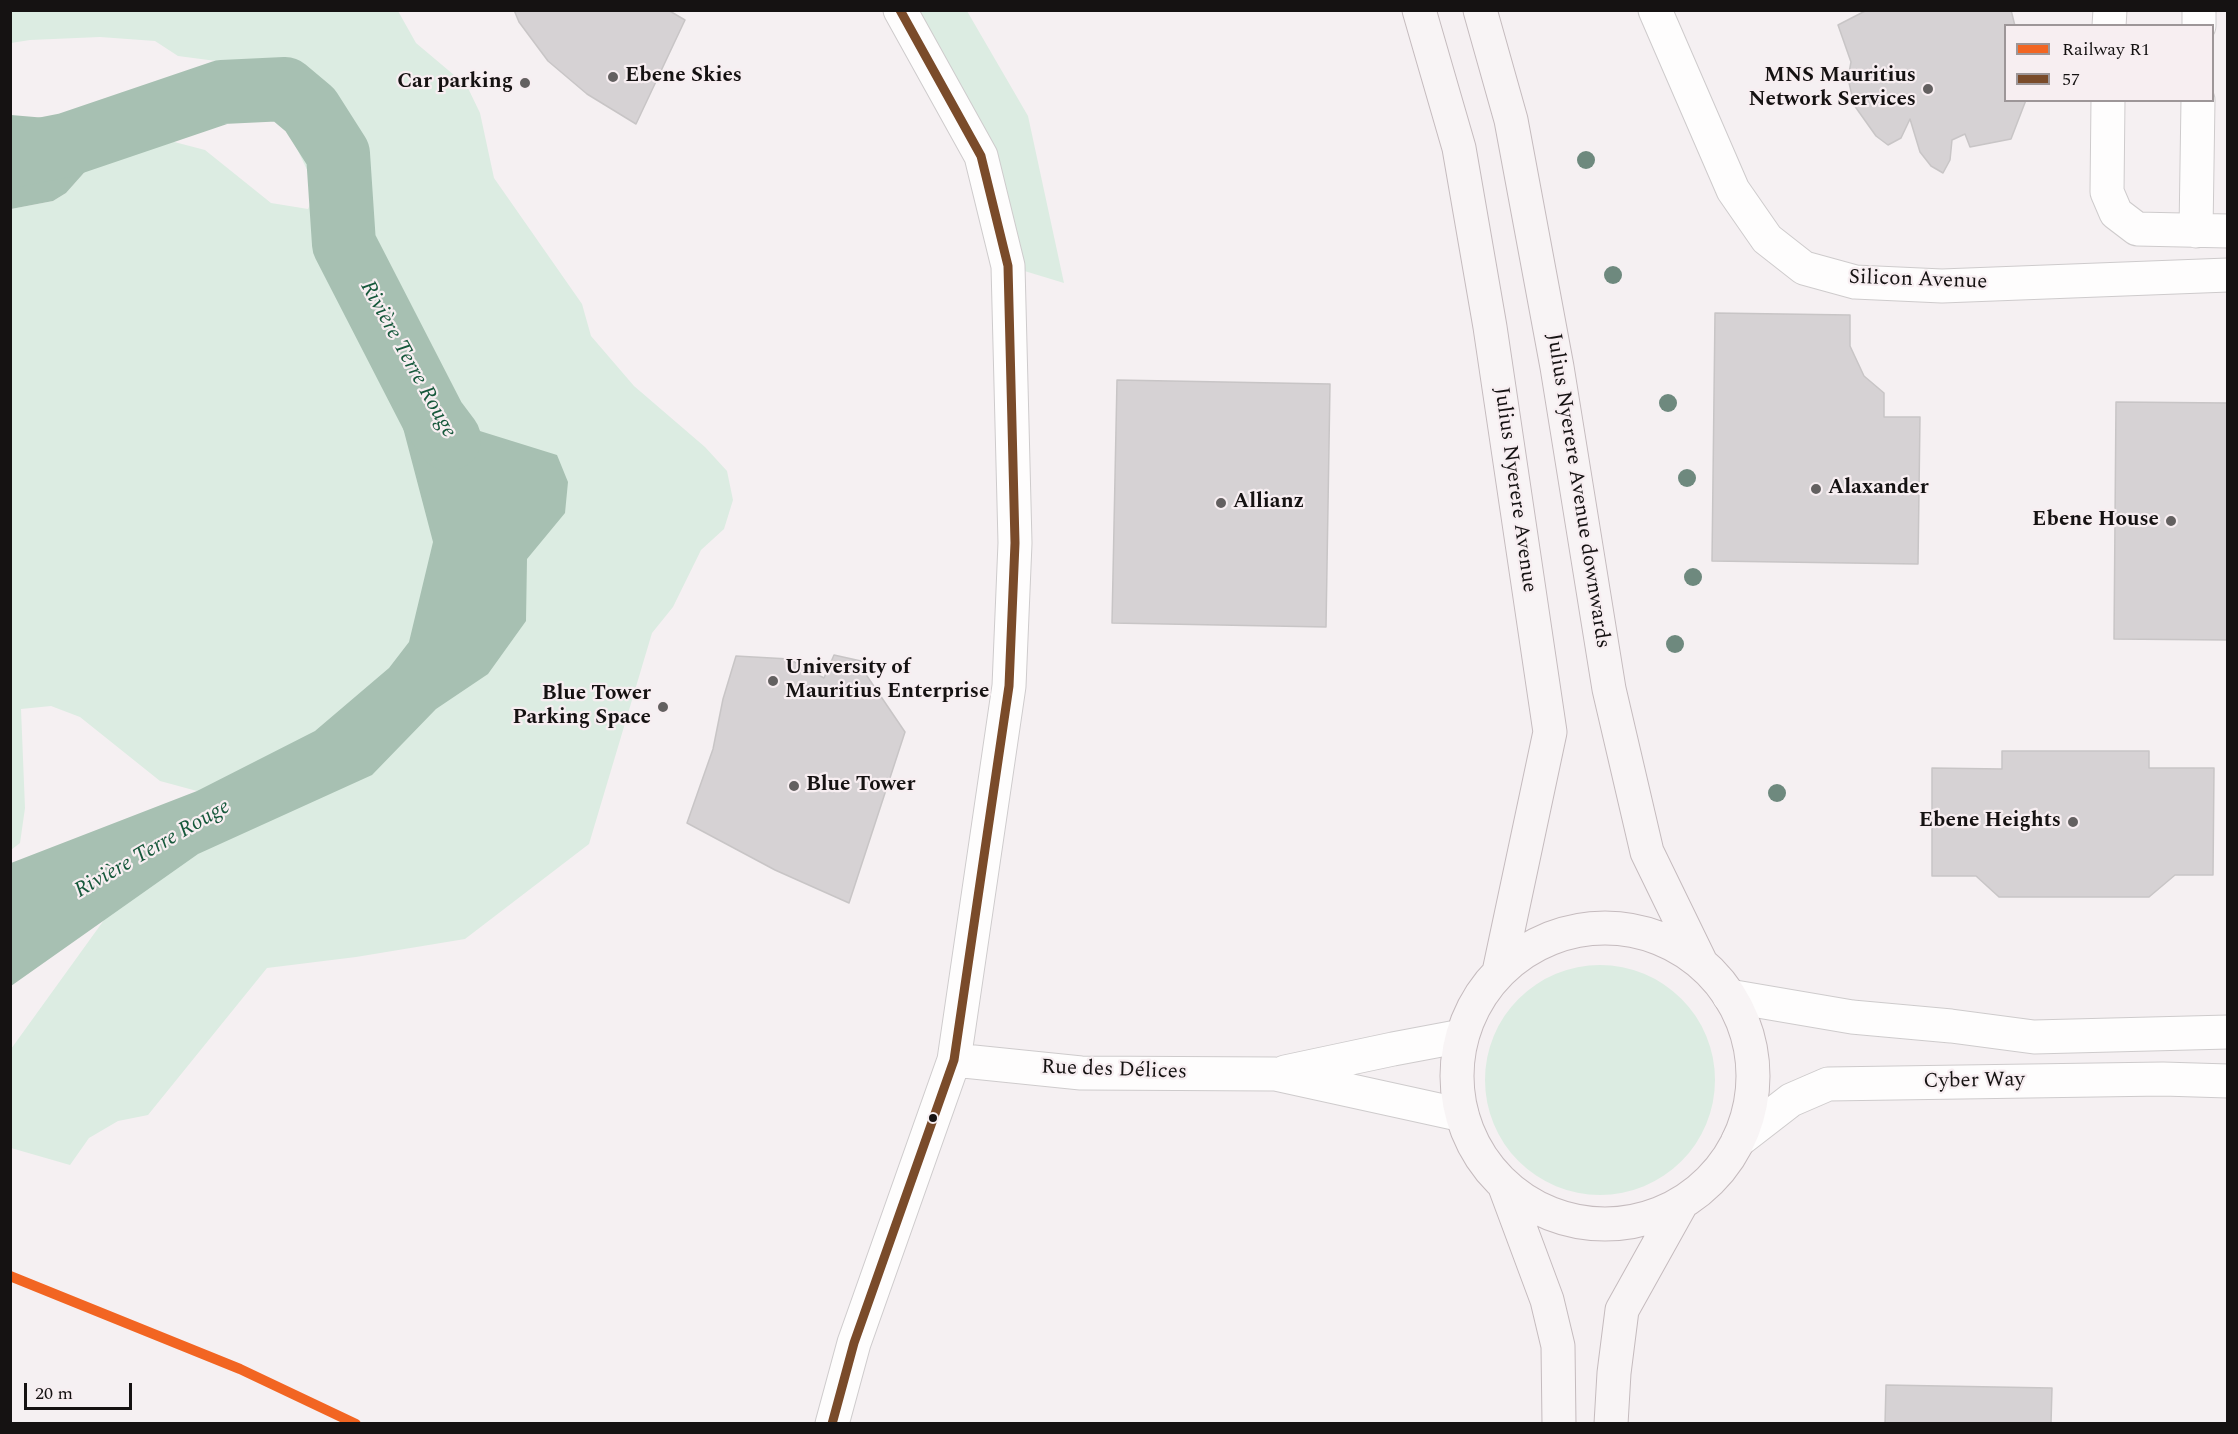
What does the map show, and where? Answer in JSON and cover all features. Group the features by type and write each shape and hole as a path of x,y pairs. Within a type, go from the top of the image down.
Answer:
{"main road":[{"name":"Julius Nyerere Avenue","path":"1419,10 1459,148 1490,327 1550,732 1499,972"},
{"name":"Julius Nyerere Avenue downwards","path":"1480,10 1511,120 1557,367 1609,689 1647,852 1701,963"},
{"path":"1621,928 1664,939 1701,963 1730,996 1749,1042 1751,1073 1752,1093 1738,1142 1714,1178 1680,1206 1636,1222 1589,1225 1544,1212 1505,1187 1478,1154 1462,1115 1456,1075 1462,1036 1476,1001 1499,972 1534,945 1576,930 1621,928"},
{"path":"1505,1187 1547,1300 1558,1346 1559,1424"},
{"path":"1611,1424 1614,1373 1622,1310 1680,1206"}],"street":[{"path":"832,1424 854,1343 954,1060 1009,686 1015,543 1008,266 981,156 900,10"},
{"name":"Silicon Avenue","path":"1655,10 1733,190 1767,239 1804,268 1855,282 1942,286 2228,275"},
{"path":"2108,102 2107,192 2116,213 2138,230 2212,231 2198,102"},
{"path":"1730,996 1852,1017 1951,1026 2034,1037 2228,1032"},
{"name":"Rue des Délices","path":"1275,1074 1462,1036"},
{"name":"Rue des Délices","path":"954,1060 1081,1073 1275,1074 1462,1115"},
{"name":"Cyber Way","path":"1738,1142 1791,1100 1828,1084 2163,1079 2228,1081"}],"shaded area":[{"path":"11,11 398,11 416,43 467,86 480,113 494,178 582,304 591,336 634,386 705,447 727,471 733,500 724,529 701,550 673,607 652,633 589,844 465,939 356,957 267,968 148,1115 118,1121 89,1138 70,1165 11,1148 11,1049 197,791 160,781 80,717 51,706 21,709 25,808 20,843 11,850 11,209 53,201 66,193 98,157 140,133 205,150 271,203 308,209 315,194 311,178 286,126 252,74 239,64 178,56 155,41 100,37 11,43"},
{"path":"900,11 967,11 1028,116 1064,283 1008,266 981,156"},
{"path":"1589,965 1611,965 1654,978 1673,991 1689,1007 1702,1026 1710,1047 1715,1080 1713,1102 1702,1134 1689,1153 1673,1169 1654,1182 1633,1190 1611,1195 1589,1195 1546,1182 1527,1169 1511,1153 1498,1134 1490,1113 1485,1091 1485,1069 1498,1026 1511,1007 1527,991 1546,978 1567,970"}],"water":[{"path":"109,107 126,108 139,117 140,133 98,157 66,193 53,201 11,209 11,115 58,119"},
{"path":"411,355 467,427 557,455 568,482 565,513 527,559 526,621 488,674 436,709 372,775 198,854 11,986 11,863 197,791 315,731 389,668 409,642 433,542 391,382"}],"building":[{"name":"Ebene Skies","path":"514,10 668,10 685,20 636,124 587,94 548,61 519,22"},
{"name":"MNS Mauritius Network Services","path":"1867,10 2011,10 2014,24 2004,24 2004,102 2025,102 2011,139 1970,147 1965,134 1952,140 1950,160 1943,173 1931,166 1920,152 1910,119 1901,138 1888,145 1876,136 1854,105 1848,78 1851,62 1838,25"},
{"name":"Alaxander","path":"1715,313 1850,315 1850,346 1864,376 1884,393 1884,417 1920,417 1918,564 1712,561"},
{"name":"Allianz","path":"1117,380 1330,384 1326,627 1112,623"},
{"name":"Ebene House","path":"2116,402 2228,403 2228,640 2114,639"},
{"name":"Blue Tower","path":"834,655 861,661 867,676 905,732 849,903 775,870 687,823 713,749 723,699 736,656 789,659 824,678"},
{"name":"Ebene Heights","path":"2002,751 2149,751 2149,768 2214,768 2213,875 2175,875 2149,897 1999,897 1976,876 1932,876 1932,768 2002,769"},
{"path":"1886,1385 2052,1388 2051,1424 1885,1424"}],"waterway":[{"name":"Rivière Terre Rouge","path":"10,156 66,145 222,92 285,89 310,110 338,154 344,244 434,419 449,439"}],"rail line":[{"name":"R1","path":"10,1276 240,1369 356,1424"}],"transit line":[{"name":"57","path":"832,1424 854,1343 954,1060 1009,686 1015,543 1008,266 981,156 900,10"}],"place":[{"name":"Ebene Skies","path":"613,77"},
{"name":"Car parking","path":"525,83"},
{"name":"MNS Mauritius Network Services","path":"1928,89"},
{"name":"Alaxander","path":"1816,489"},
{"name":"Allianz","path":"1221,503"},
{"name":"Ebene House","path":"2171,521"},
{"name":"University of Mauritius Enterprise","path":"773,681"},
{"name":"Blue Tower Parking Space","path":"663,707"},
{"name":"Blue Tower","path":"794,786"},
{"name":"Ebene Heights","path":"2073,822"}]}
